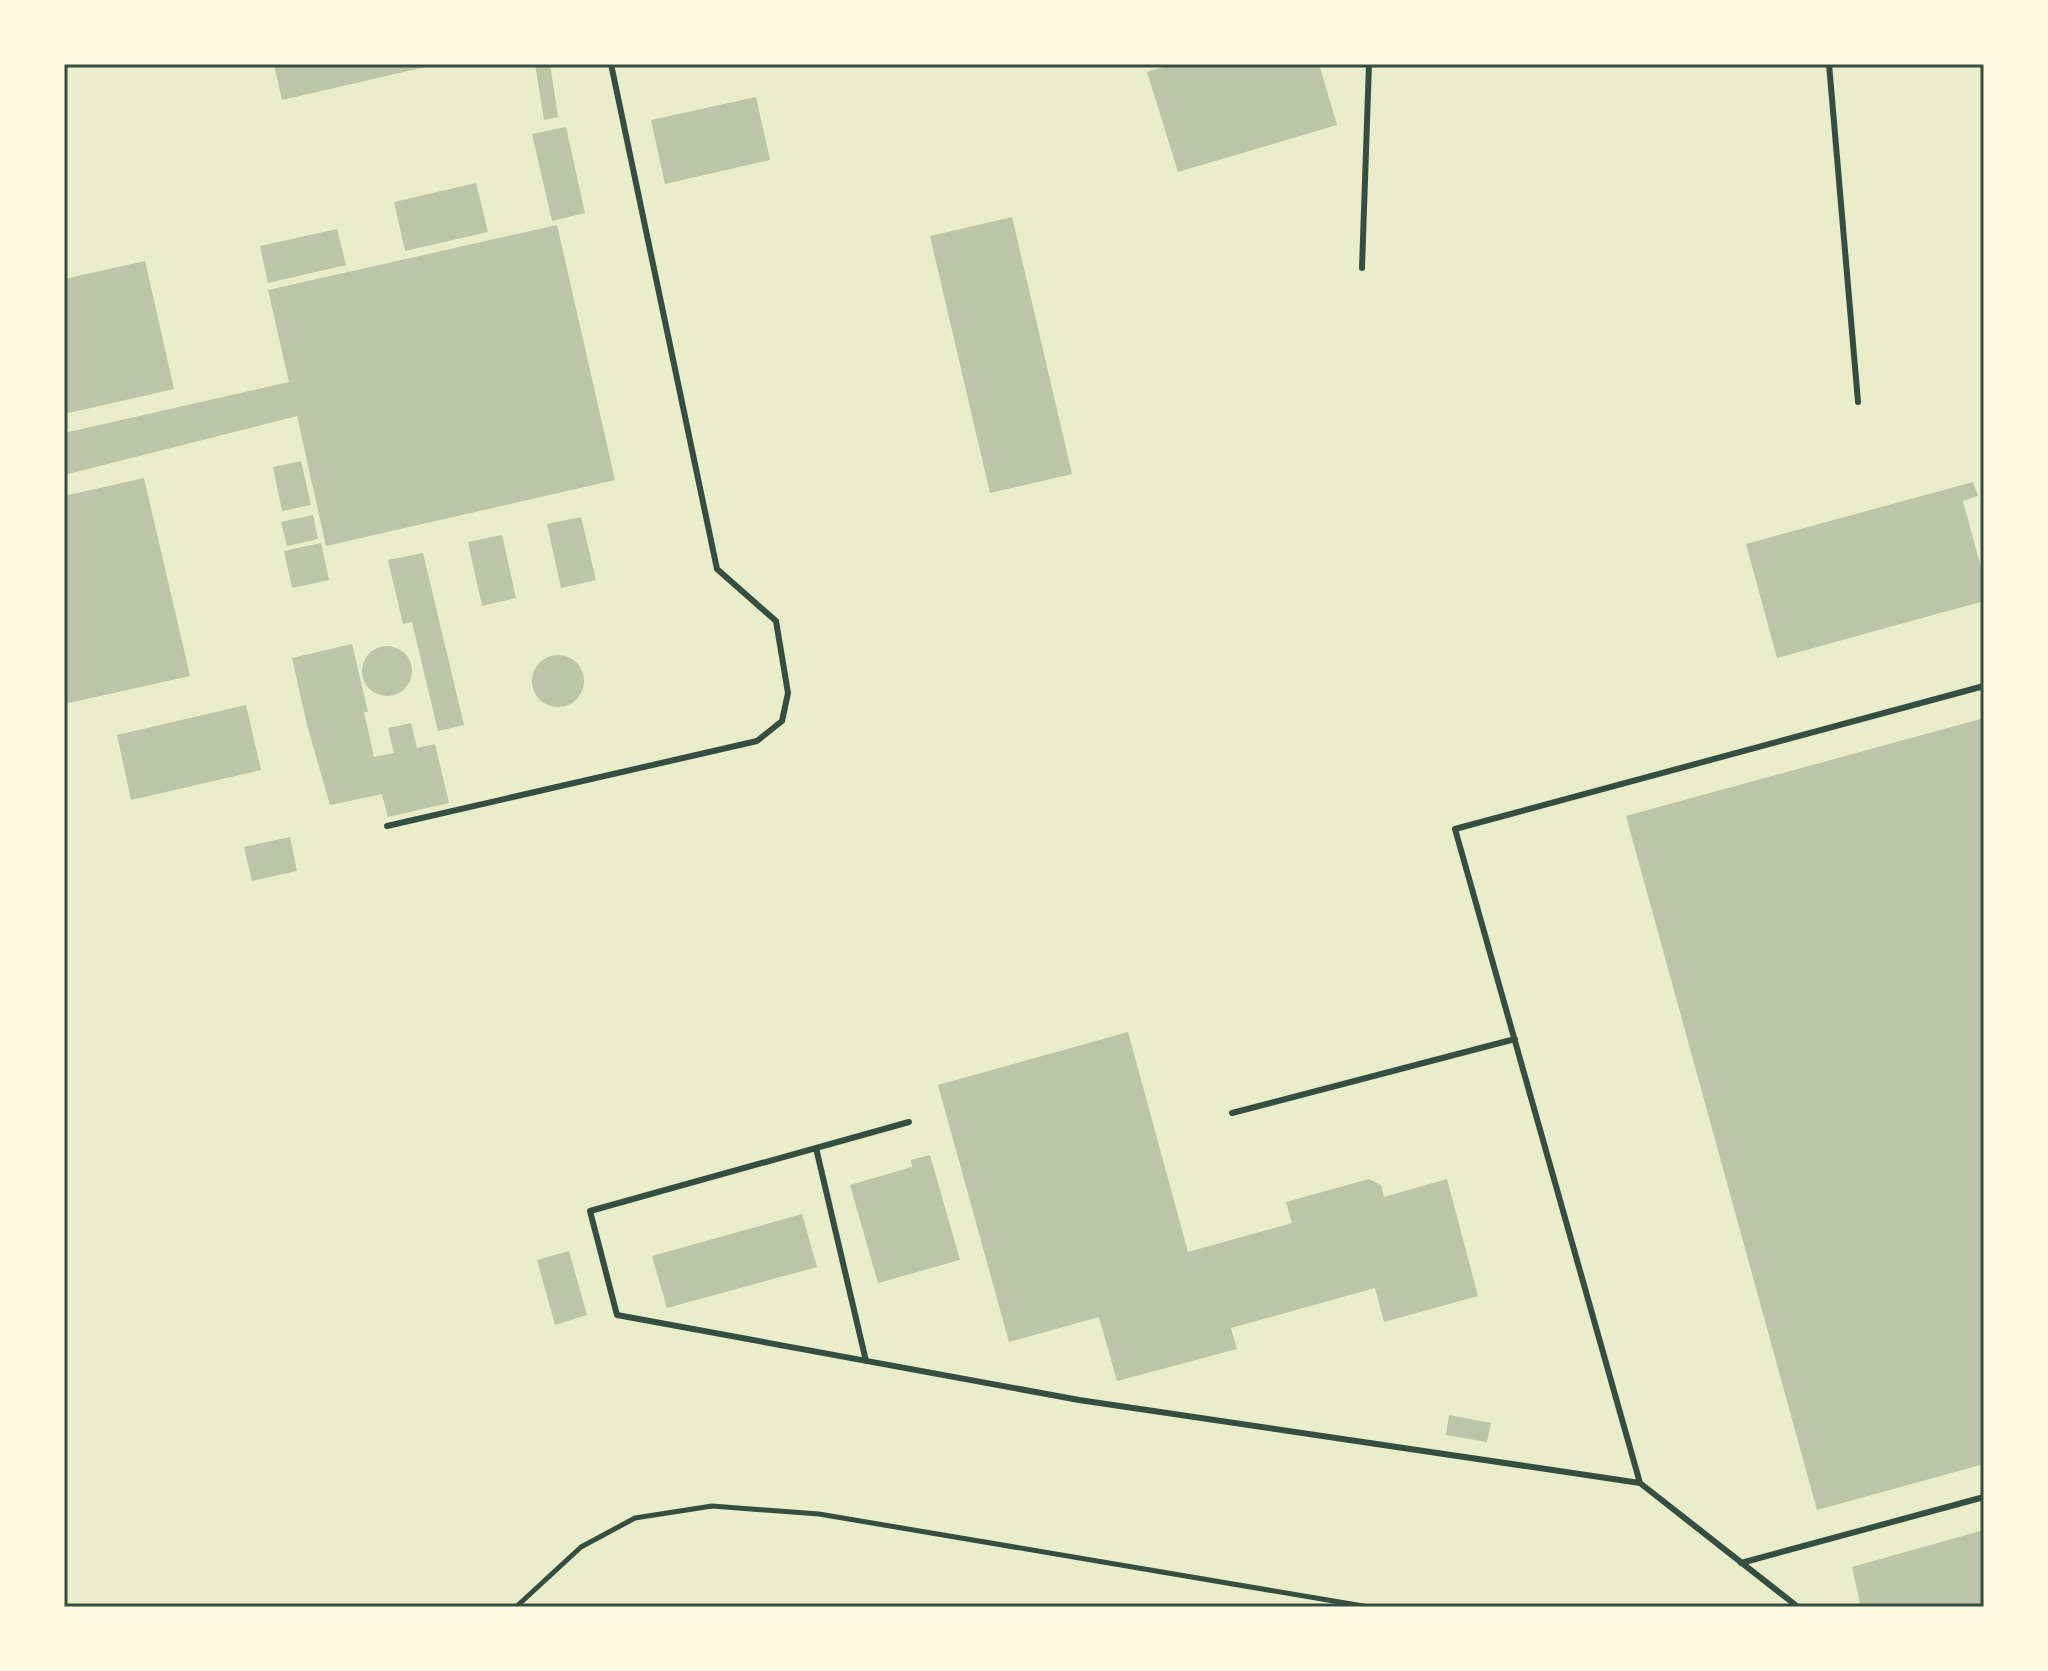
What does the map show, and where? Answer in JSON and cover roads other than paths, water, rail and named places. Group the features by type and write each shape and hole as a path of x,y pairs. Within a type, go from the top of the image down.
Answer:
{"lane":[{"path":"387,826 757,741 782,721 788,693 776,621 717,569 611,64"},
{"path":"1362,268 1369,64"},
{"path":"1829,64 1858,402"},
{"path":"1640,1483 1455,829 1984,686"},
{"path":"1232,1113 1515,1039"},
{"path":"909,1122 590,1211 617,1315 1079,1400 1640,1483 1798,1607"},
{"path":"816,1148 866,1361"},
{"path":"1741,1563 1984,1497"}]}
